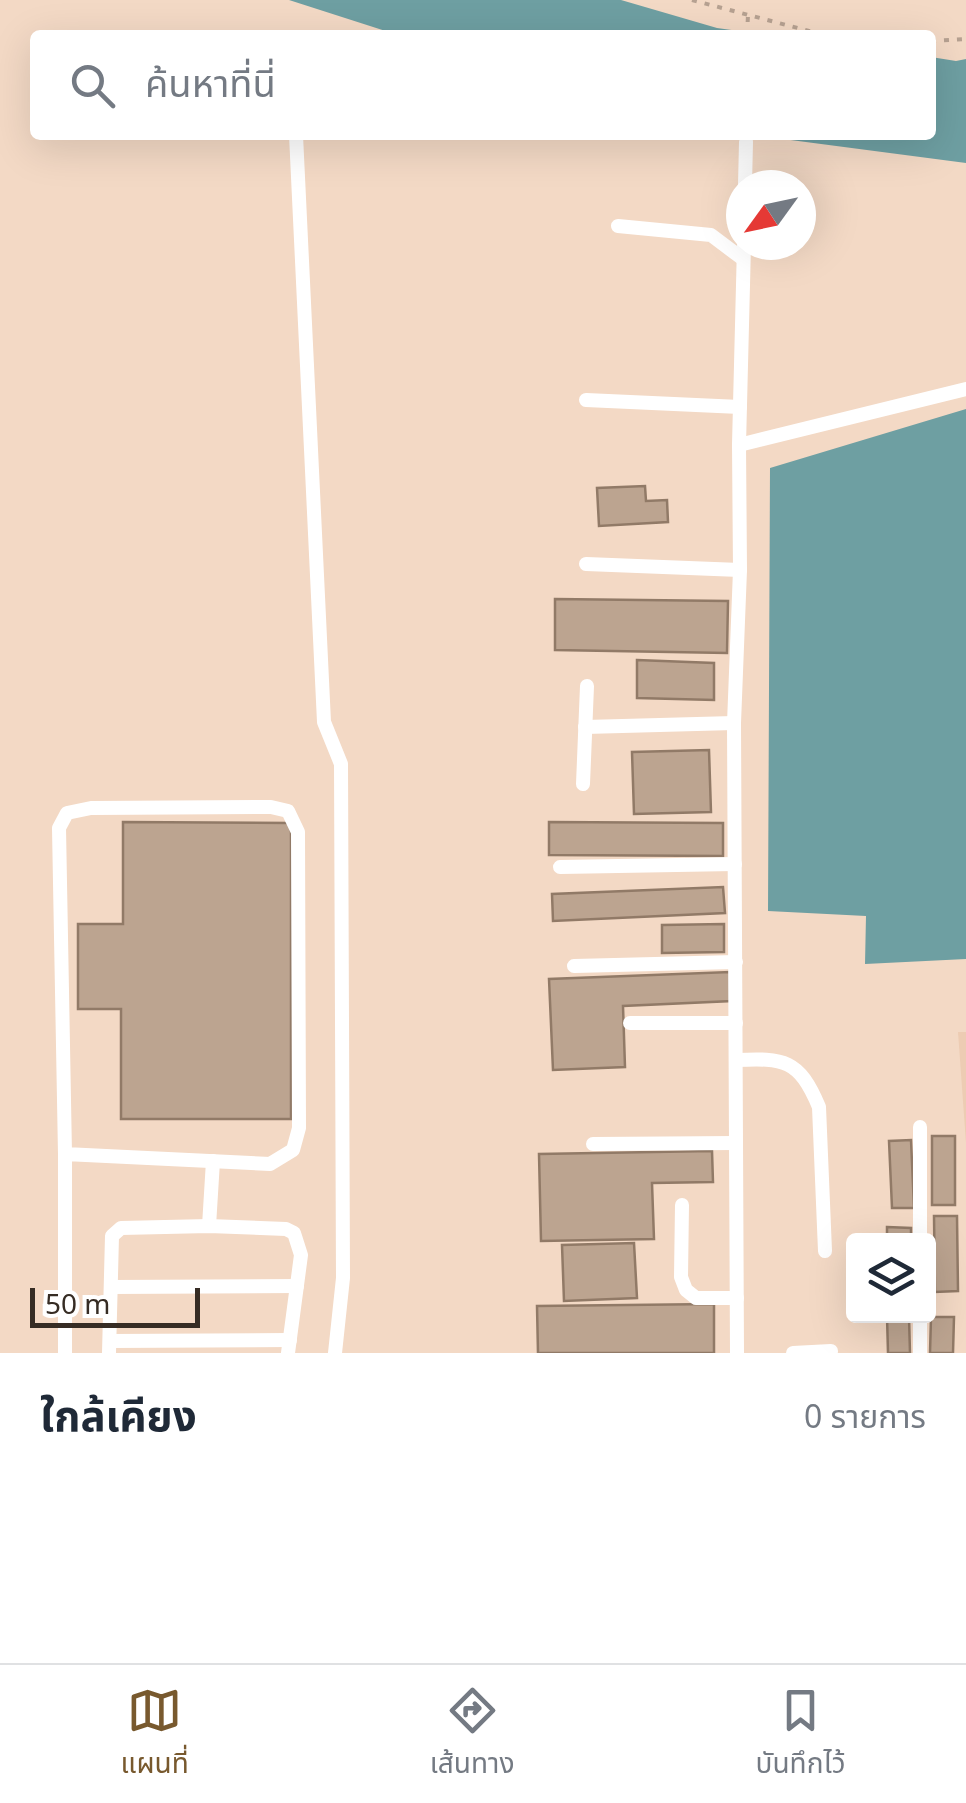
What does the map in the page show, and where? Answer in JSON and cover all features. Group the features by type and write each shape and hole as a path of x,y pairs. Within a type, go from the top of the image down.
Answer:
{"lane":[{"path":"296,140 324,722 340,764 343,1278 335,1353"},
{"path":"745,170 746,142"},
{"path":"618,226 712,236 726,243"},
{"path":"737,1353 734,723 744,260"},
{"path":"739,445 966,388"},
{"path":"586,400 740,407"},
{"path":"586,564 740,570"},
{"path":"583,784 587,686"},
{"path":"586,726 734,723"},
{"path":"65,1353 60,828 67,813 90,808 271,807 288,811 298,832 298,1128 294,1150 270,1164 66,1154"},
{"path":"560,866 735,864"},
{"path":"574,966 736,962"},
{"path":"630,1023 736,1024"},
{"path":"736,1060 771,1059 786,1063 812,1089 819,1106 825,1251"},
{"path":"920,1127 920,1233"},
{"path":"593,1144 736,1143"},
{"path":"208,1226 213,1161"},
{"path":"682,1204 681,1277 686,1290 696,1298 737,1298"},
{"path":"121,1228 286,1229 294,1234 301,1256 297,1286 289,1347 110,1347 112,1236 121,1228"},
{"path":"111,1287 297,1286"},
{"path":"920,1323 920,1353"},
{"path":"793,1353 831,1351"}],"path":[{"path":"692,0 805,30"},
{"path":"748,15 748,30"},
{"path":"936,41 966,39"}],"shaded area":[{"path":"958,1032 966,1032 966,1143"}],"water":[{"path":"289,0 621,0 732,30 382,30"},
{"path":"936,58 966,59 966,163 791,140 936,140"},
{"path":"966,409 966,959 865,964 866,916 768,911 770,468"}],"building":[{"path":"645,486 646,501 667,500 668,522 599,526 597,488"},
{"path":"555,599 728,601 727,653 555,650"},
{"path":"637,660 714,663 714,700 637,698"},
{"path":"709,750 711,812 634,814 632,752"},
{"path":"123,822 291,823 291,1119 121,1119 121,1009 78,1009 78,924 123,924"},
{"path":"549,822 723,823 723,856 549,855"},
{"path":"723,887 725,913 553,921 552,894"},
{"path":"724,924 724,952 662,953 662,925"},
{"path":"730,972 732,1001 623,1006 625,1067 553,1070 549,979"},
{"path":"932,1136 955,1136 955,1205 932,1205"},
{"path":"911,1140 914,1208 892,1208 889,1141"},
{"path":"712,1151 713,1182 652,1183 654,1239 541,1241 539,1154"},
{"path":"934,1216 957,1216 958,1291 936,1292"},
{"path":"887,1227 911,1228 911,1233 887,1233"},
{"path":"634,1243 637,1298 564,1301 562,1245"},
{"path":"714,1304 714,1353 538,1353 537,1306"},
{"path":"936,1317 954,1317 953,1353 930,1353 931,1323 936,1323"},
{"path":"887,1323 909,1323 910,1353 888,1353"}]}
